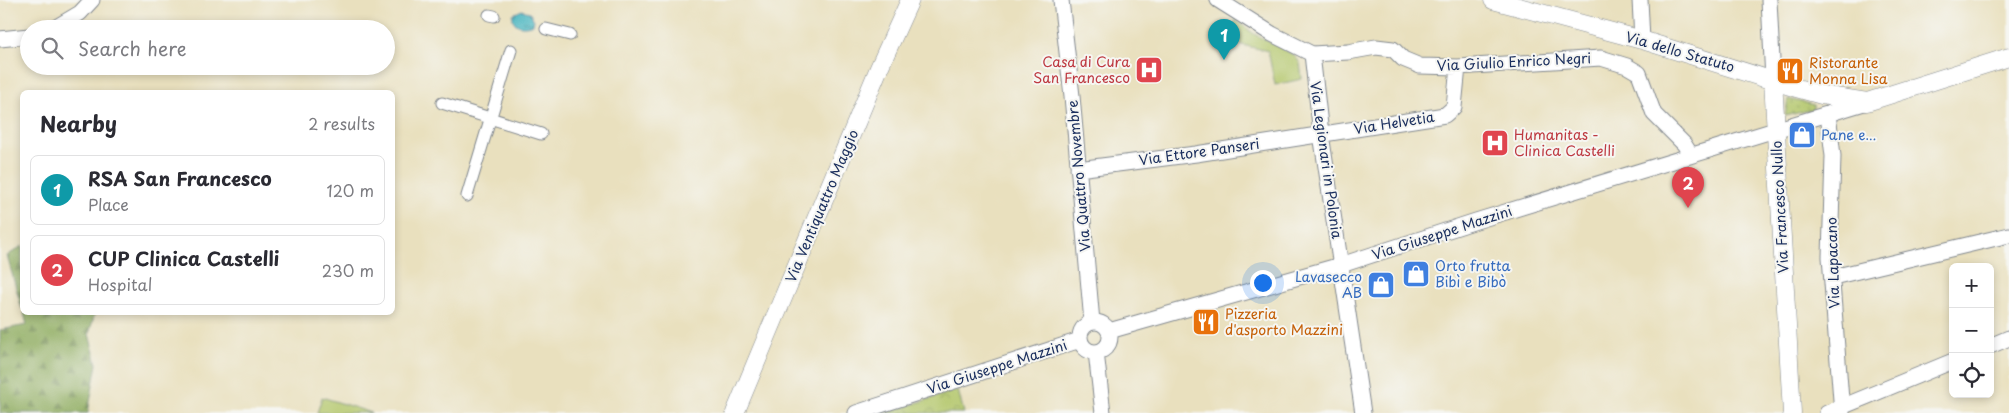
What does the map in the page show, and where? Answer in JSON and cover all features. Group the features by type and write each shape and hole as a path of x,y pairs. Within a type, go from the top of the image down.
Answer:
{"street":[{"path":"69,20 80,13 92,0"},
{"name":"Via Ventiquattro Maggio","path":"735,413 910,0"},
{"name":"Via Quattro Novembre","path":"1061,0 1072,96 1092,322"},
{"name":"Via Giulio Enrico Negri","path":"1218,0 1272,34 1312,54 1348,52 1376,47 1392,49 1403,59 1420,66 1458,67 1601,58 1627,66 1639,73 1654,114 1684,144 1691,155"},
{"name":"Via dello Statuto","path":"1493,0 1519,4 1822,95 1867,102"},
{"path":"1640,0 1642,40"},
{"name":"Via Francesco Nullo","path":"1769,0 1792,413"},
{"path":"546,29 570,35"},
{"path":"0,39 20,37"},
{"path":"467,196 511,50"},
{"name":"Via Legionari in Polonia","path":"1312,54 1321,134 1363,413"},
{"path":"1867,102 2009,57"},
{"name":"Via Helvetia","path":"1321,134 1445,115 1454,107 1458,67"},
{"name":"Via Giuseppe Mazzini","path":"1109,331 1342,265 1691,155 1867,102"},
{"path":"442,104 541,134"},
{"name":"Via Lapacano","path":"1828,114 1832,156 1830,257 1842,410"},
{"name":"Via Ettore Panseri","path":"1078,169 1196,154 1321,134"},
{"path":"1833,277 2009,235"},
{"path":"1092,322 1102,324 1109,331 1110,338 1103,350 1096,352 1103,413"},
{"name":"Via Giuseppe Mazzini","path":"1092,322 1082,329 1080,340 1086,349 1096,352"},
{"path":"1994,344 2009,338"},
{"name":"Via Giuseppe Mazzini","path":"856,413 1080,340"},
{"path":"1826,413 1842,410 1949,363"}],"green space":[{"path":"1236,20 1254,34 1294,55 1300,63 1302,79 1275,85 1268,51 1225,41"},
{"path":"1788,99 1814,105 1814,109 1785,116"},
{"path":"20,247 20,302 7,256"},
{"path":"24,315 94,315 89,334 97,364 88,413 0,413 0,330 27,325"},
{"path":"958,390 964,413 884,413"},
{"path":"322,397 372,413 317,413"}],"water":[{"path":"522,10 529,12 534,20 533,24 522,26 514,22 513,14"}],"place":[{"name":"RSA San Francesco","path":"1224,60"},
{"name":"Casa di Cura San Francesco","path":"1149,70"},
{"name":"Ristorante Monna Lisa","path":"1790,71"},
{"name":"Pane e...","path":"1802,135"},
{"name":"Humanitas - Clinica Castelli","path":"1495,143"},
{"name":"CUP Clinica Castelli","path":"1688,208"},
{"name":"Orto frutta Bibì e Bibò","path":"1416,274"},
{"name":"Lavasecco AB","path":"1381,285"},
{"name":"Pizzeria d'asporto Mazzini","path":"1206,322"}]}
